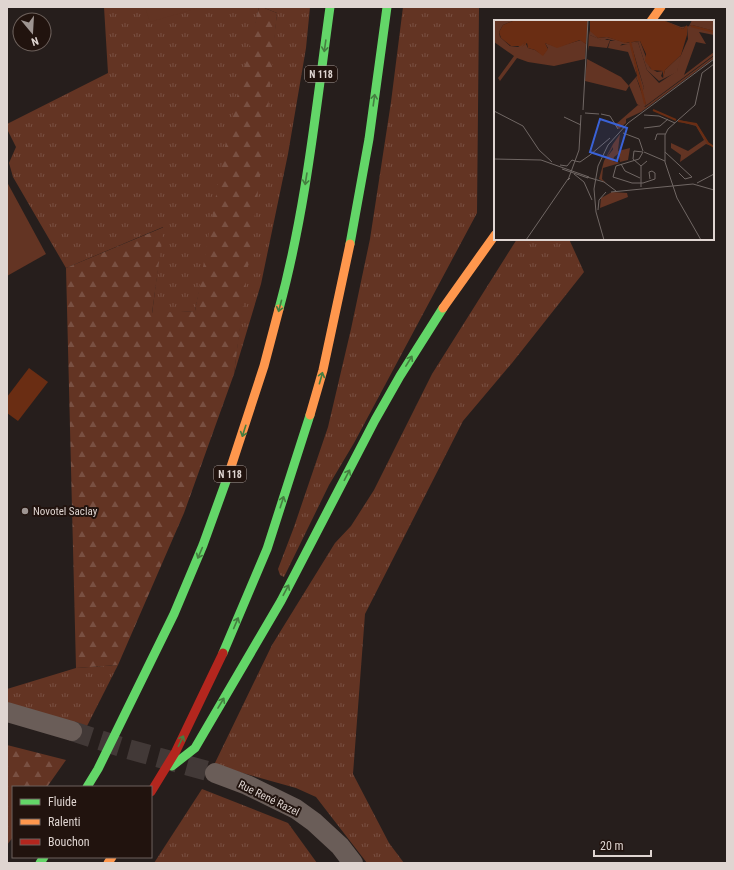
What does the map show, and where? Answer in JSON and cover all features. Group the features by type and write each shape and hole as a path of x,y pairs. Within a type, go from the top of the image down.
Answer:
{"highway":[{"name":"N 118","path":"88,786 104,757 174,614 203,545 250,412 282,299 300,215 330,7"},
{"path":"152,790 176,751 218,667 267,549 304,434 325,362 354,226 370,131 387,7"},
{"path":"652,20 661,7"},
{"path":"162,775 195,748 281,601 375,420 400,376 438,315 494,236"}],"street":[{"path":"7,712 72,731"},
{"name":"Rue René Razel","path":"215,773 247,785 296,809 314,822 340,846 353,863"}],"green space":[{"path":"104,7 259,7 195,311 152,314 163,227 66,268 13,177 9,163 16,147 7,129 7,124 108,73"},
{"path":"145,7 201,7 150,22"},
{"path":"259,7 277,13 266,129 234,374 184,513 118,665 76,668 66,268 164,227 152,313 195,311 225,146"},
{"path":"262,7 310,7 306,48 288,154 261,284 234,374 277,13"},
{"path":"403,7 479,7 477,213 354,443 329,485 284,577 280,575 278,569 328,427 370,239 391,102"},
{"path":"7,182 46,254 7,276"},
{"path":"516,240 569,240 584,272 512,363 463,421 365,614 353,774 389,843 404,863 367,863 316,797 296,788 214,765 272,645 335,543 351,526 374,490 432,374"},
{"path":"118,665 86,728 7,706 7,689 76,668"},
{"path":"7,745 66,760 48,786 12,786 12,838 7,845"},
{"path":"202,789 288,823 317,863 154,863"}],"shaded area":[{"path":"29,368 48,382 18,421 7,413 7,397"}],"tunnel":[{"path":"72,731 124,748 215,773"}],"traffic: fast":[{"path":"279,309 303,197 330,7"},
{"path":"350,244 369,139 387,7"},
{"path":"172,766 195,748 281,601 375,420 400,376 443,308"},
{"path":"223,653 267,549 310,415"},
{"path":"88,786 98,769 174,614 203,545 229,473"},
{"path":"40,863 43,858"}],"traffic: slow":[{"path":"652,20 661,7"},
{"path":"443,308 494,236"},
{"path":"310,415 323,370 350,244"},
{"path":"229,473 264,366 279,309"},
{"path":"108,863 111,858"}],"traffic: jam":[{"path":"152,790 176,751 223,653"}],"place":[{"name":"Novotel Saclay","path":"25,511"}]}
